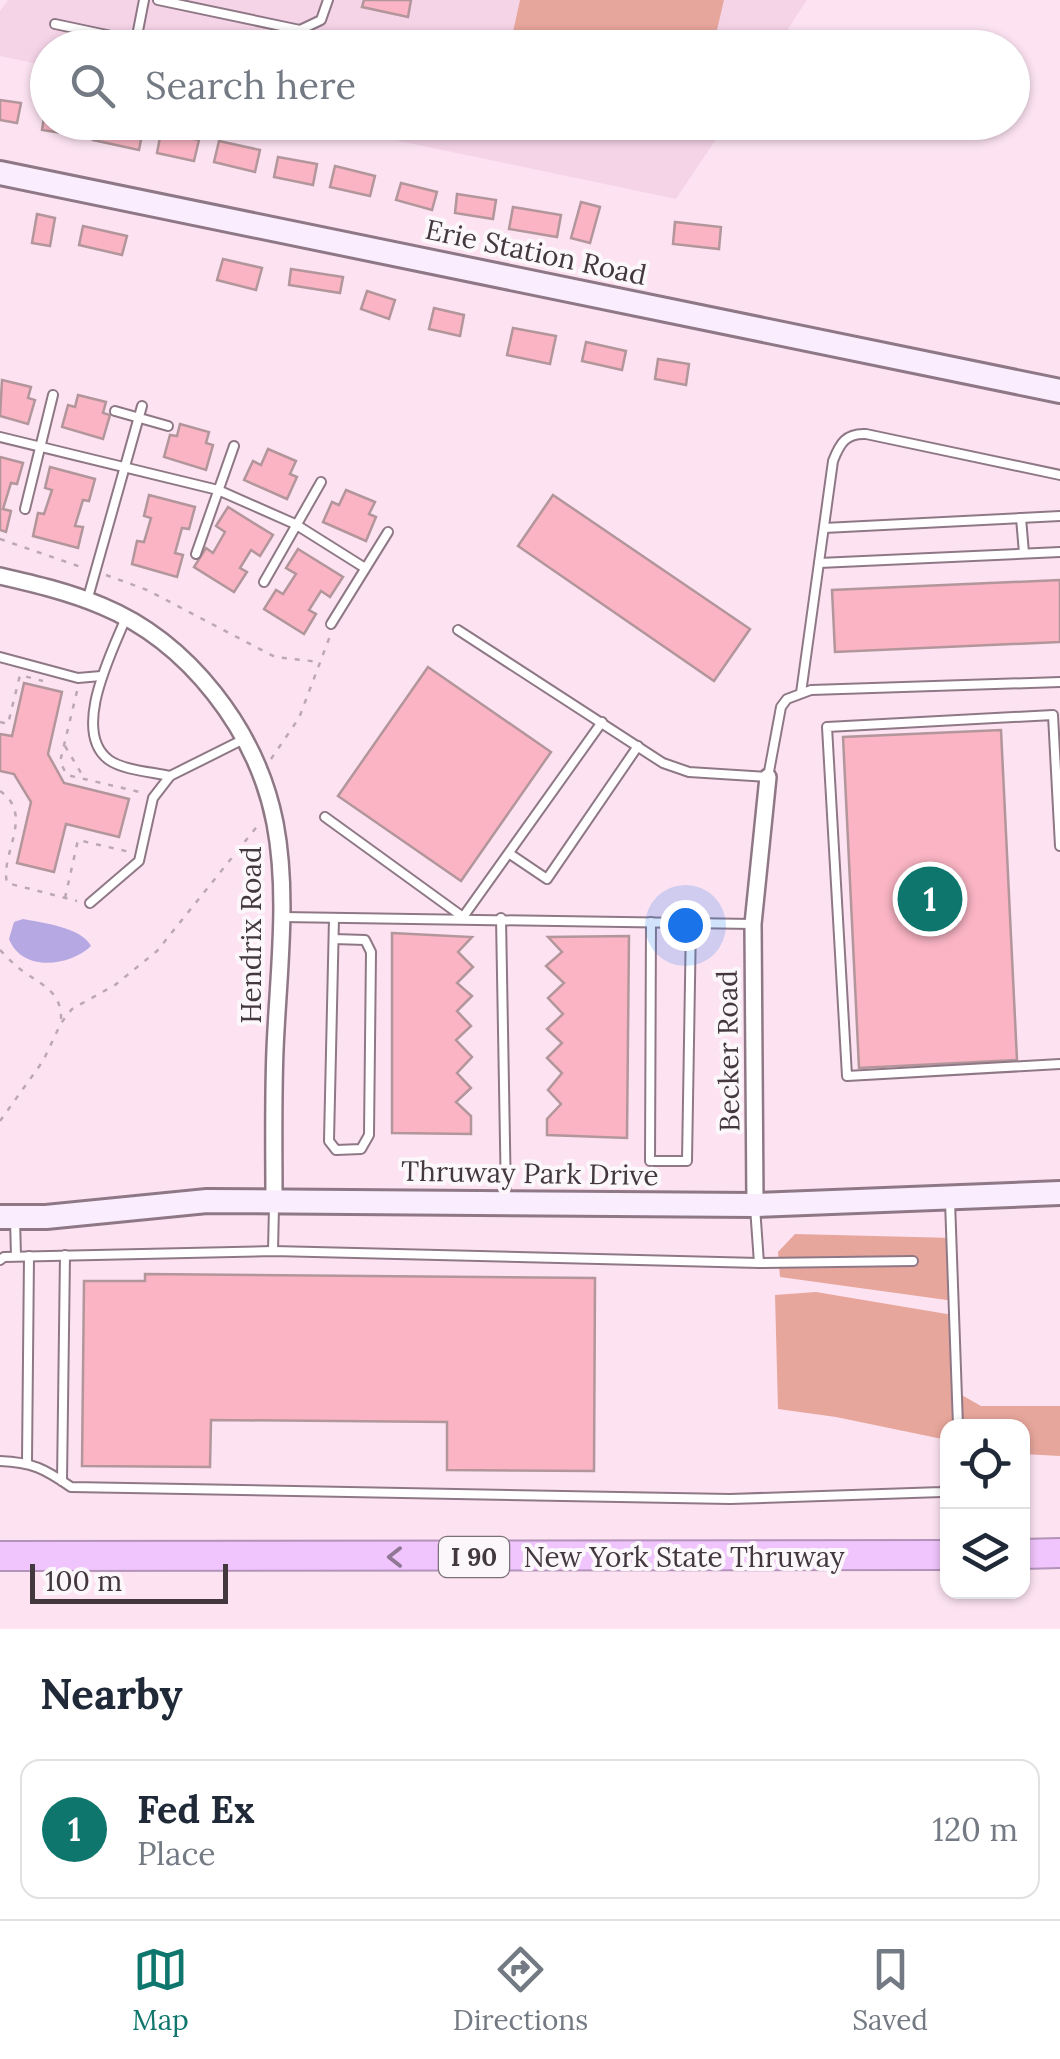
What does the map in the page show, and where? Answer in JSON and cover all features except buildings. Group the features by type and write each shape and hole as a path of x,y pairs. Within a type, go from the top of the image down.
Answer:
{"highway":[{"path":"1030,1554 1060,1554"},
{"name":"New York State Thruway","path":"0,1556 940,1555"}],"main road":[{"name":"Erie Station Road","path":"0,173 1060,391"},
{"name":"Thruway Park Drive","path":"8,1218 207,1201 755,1206 1060,1193"}],"street":[{"name":"Hendrix Road","path":"0,576 87,600 126,618 190,667 211,689 257,766 273,815 278,849 274,1201"},
{"name":"Becker Road","path":"755,1206 752,924 768,777"}],"lane":[{"path":"138,30 144,0"},
{"path":"158,0 300,30 321,20 328,0"},
{"path":"55,24 84,30"},
{"path":"26,508 53,395"},
{"path":"87,600 142,406"},
{"path":"114,411 168,426"},
{"path":"801,693 837,449 848,436 858,434 1060,475"},
{"path":"0,436 218,490 295,524 366,568"},
{"path":"196,554 234,446"},
{"path":"264,582 321,482"},
{"path":"824,528 1060,516"},
{"path":"1020,518 1024,553"},
{"path":"331,624 388,532"},
{"path":"819,564 1060,552"},
{"path":"126,618 101,676 93,743 110,762 170,776"},
{"path":"458,630 663,763 689,772 768,777 780,707 801,693 1060,682"},
{"path":"0,658 78,678 101,676"},
{"path":"1060,846 1052,715 827,727 847,1076 1060,1064"},
{"path":"463,918 602,722"},
{"path":"90,903 139,861 153,798 170,776 244,739"},
{"path":"510,854 547,879 638,746"},
{"path":"325,817 463,918"},
{"path":"280,917 752,924"},
{"path":"334,918 329,1141 336,1150 361,1149 369,1135 371,952 365,940 334,939"},
{"path":"501,918 506,1203"},
{"path":"651,922 650,1161 688,1161 691,922"},
{"path":"950,1197 958,1419"},
{"path":"273,1251 274,1201"},
{"path":"755,1206 759,1262"},
{"path":"8,1218 16,1256"},
{"path":"0,1260 16,1256 273,1251 759,1262 913,1261"},
{"path":"62,1481 65,1255"},
{"path":"27,1462 29,1256"},
{"path":"0,1461 27,1462 71,1487 730,1499 940,1492"}],"path":[{"path":"0,539 146,590 275,656 320,662"},
{"path":"257,766 271,759 296,724 334,631 329,627 331,624"},
{"path":"0,722 8,724 20,676 58,684"},
{"path":"98,693 78,688 60,762 67,775 146,794"},
{"path":"65,744 85,779"},
{"path":"64,768 74,761"},
{"path":"0,791 12,802 15,820 4,878 12,886 90,903"},
{"path":"0,1120 39,1066 61,1022 72,1009 115,985 157,951 260,823 273,815"},
{"path":"65,899 78,840 140,854"},
{"path":"0,950 21,971 47,986 61,1005 72,1009"},
{"path":"61,1005 61,1022"}],"shaded area":[{"path":"8,0 807,0 787,30 30,30 30,62 0,56 0,11"},
{"path":"520,0 724,0 717,30 513,30"},
{"path":"394,140 716,140 676,199"},
{"path":"23,919 70,930 91,946 59,962 24,957 9,939 14,922"},
{"path":"795,1234 954,1238 954,1301 780,1277 778,1252"},
{"path":"816,1292 953,1315 960,1394 981,1406 1060,1406 1060,1456 1030,1454 1030,1419 940,1419 940,1439 778,1409 775,1295"}],"place":[{"name":"Fed Ex","path":"930,899"}]}
